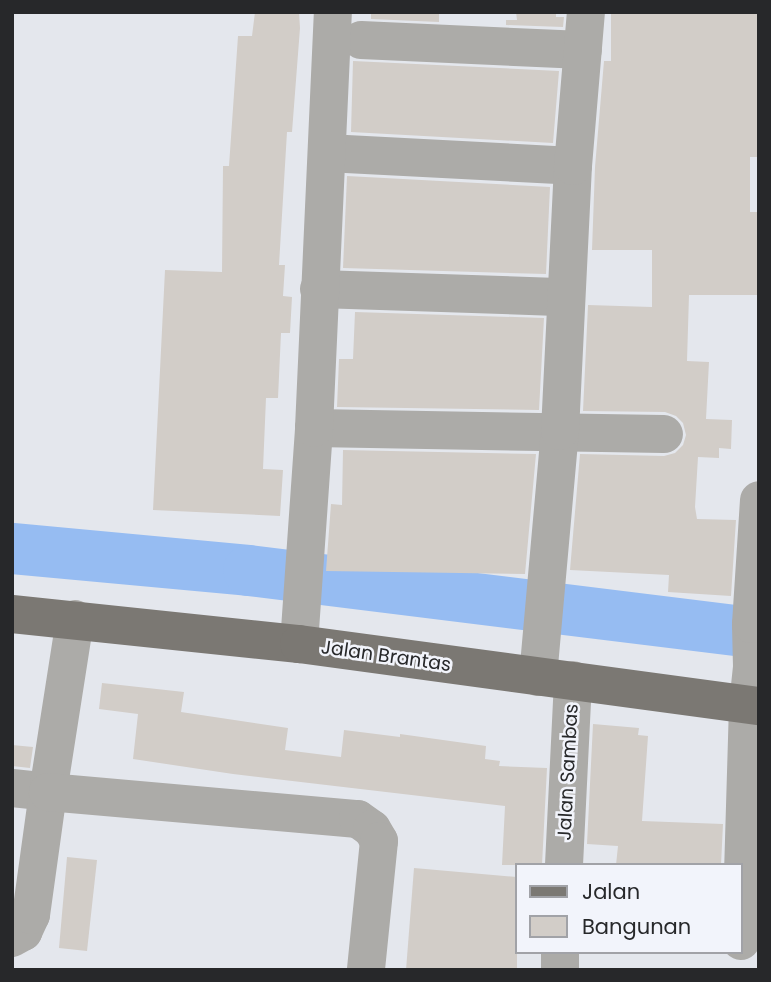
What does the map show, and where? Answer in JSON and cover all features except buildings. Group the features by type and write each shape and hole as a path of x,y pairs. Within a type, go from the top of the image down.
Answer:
{"main road":[{"name":"Jalan Brantas","path":"12,614 300,633 551,669 754,706"}],"street":[{"path":"300,633 302,566 314,428 332,12"},
{"name":"Jalan Sambas","path":"564,863 547,587 559,431 573,166 586,12"},
{"path":"362,40 583,50"},
{"path":"346,154 573,166"},
{"path":"319,289 565,297"},
{"path":"314,428 664,434"},
{"path":"743,905 754,706 751,624 759,500"},
{"path":"12,938 23,932 31,915 24,873 29,797 75,619"},
{"path":"29,797 358,819 372,829 379,841 366,970"}],"waterway":[{"path":"12,548 248,570 759,633"}]}
